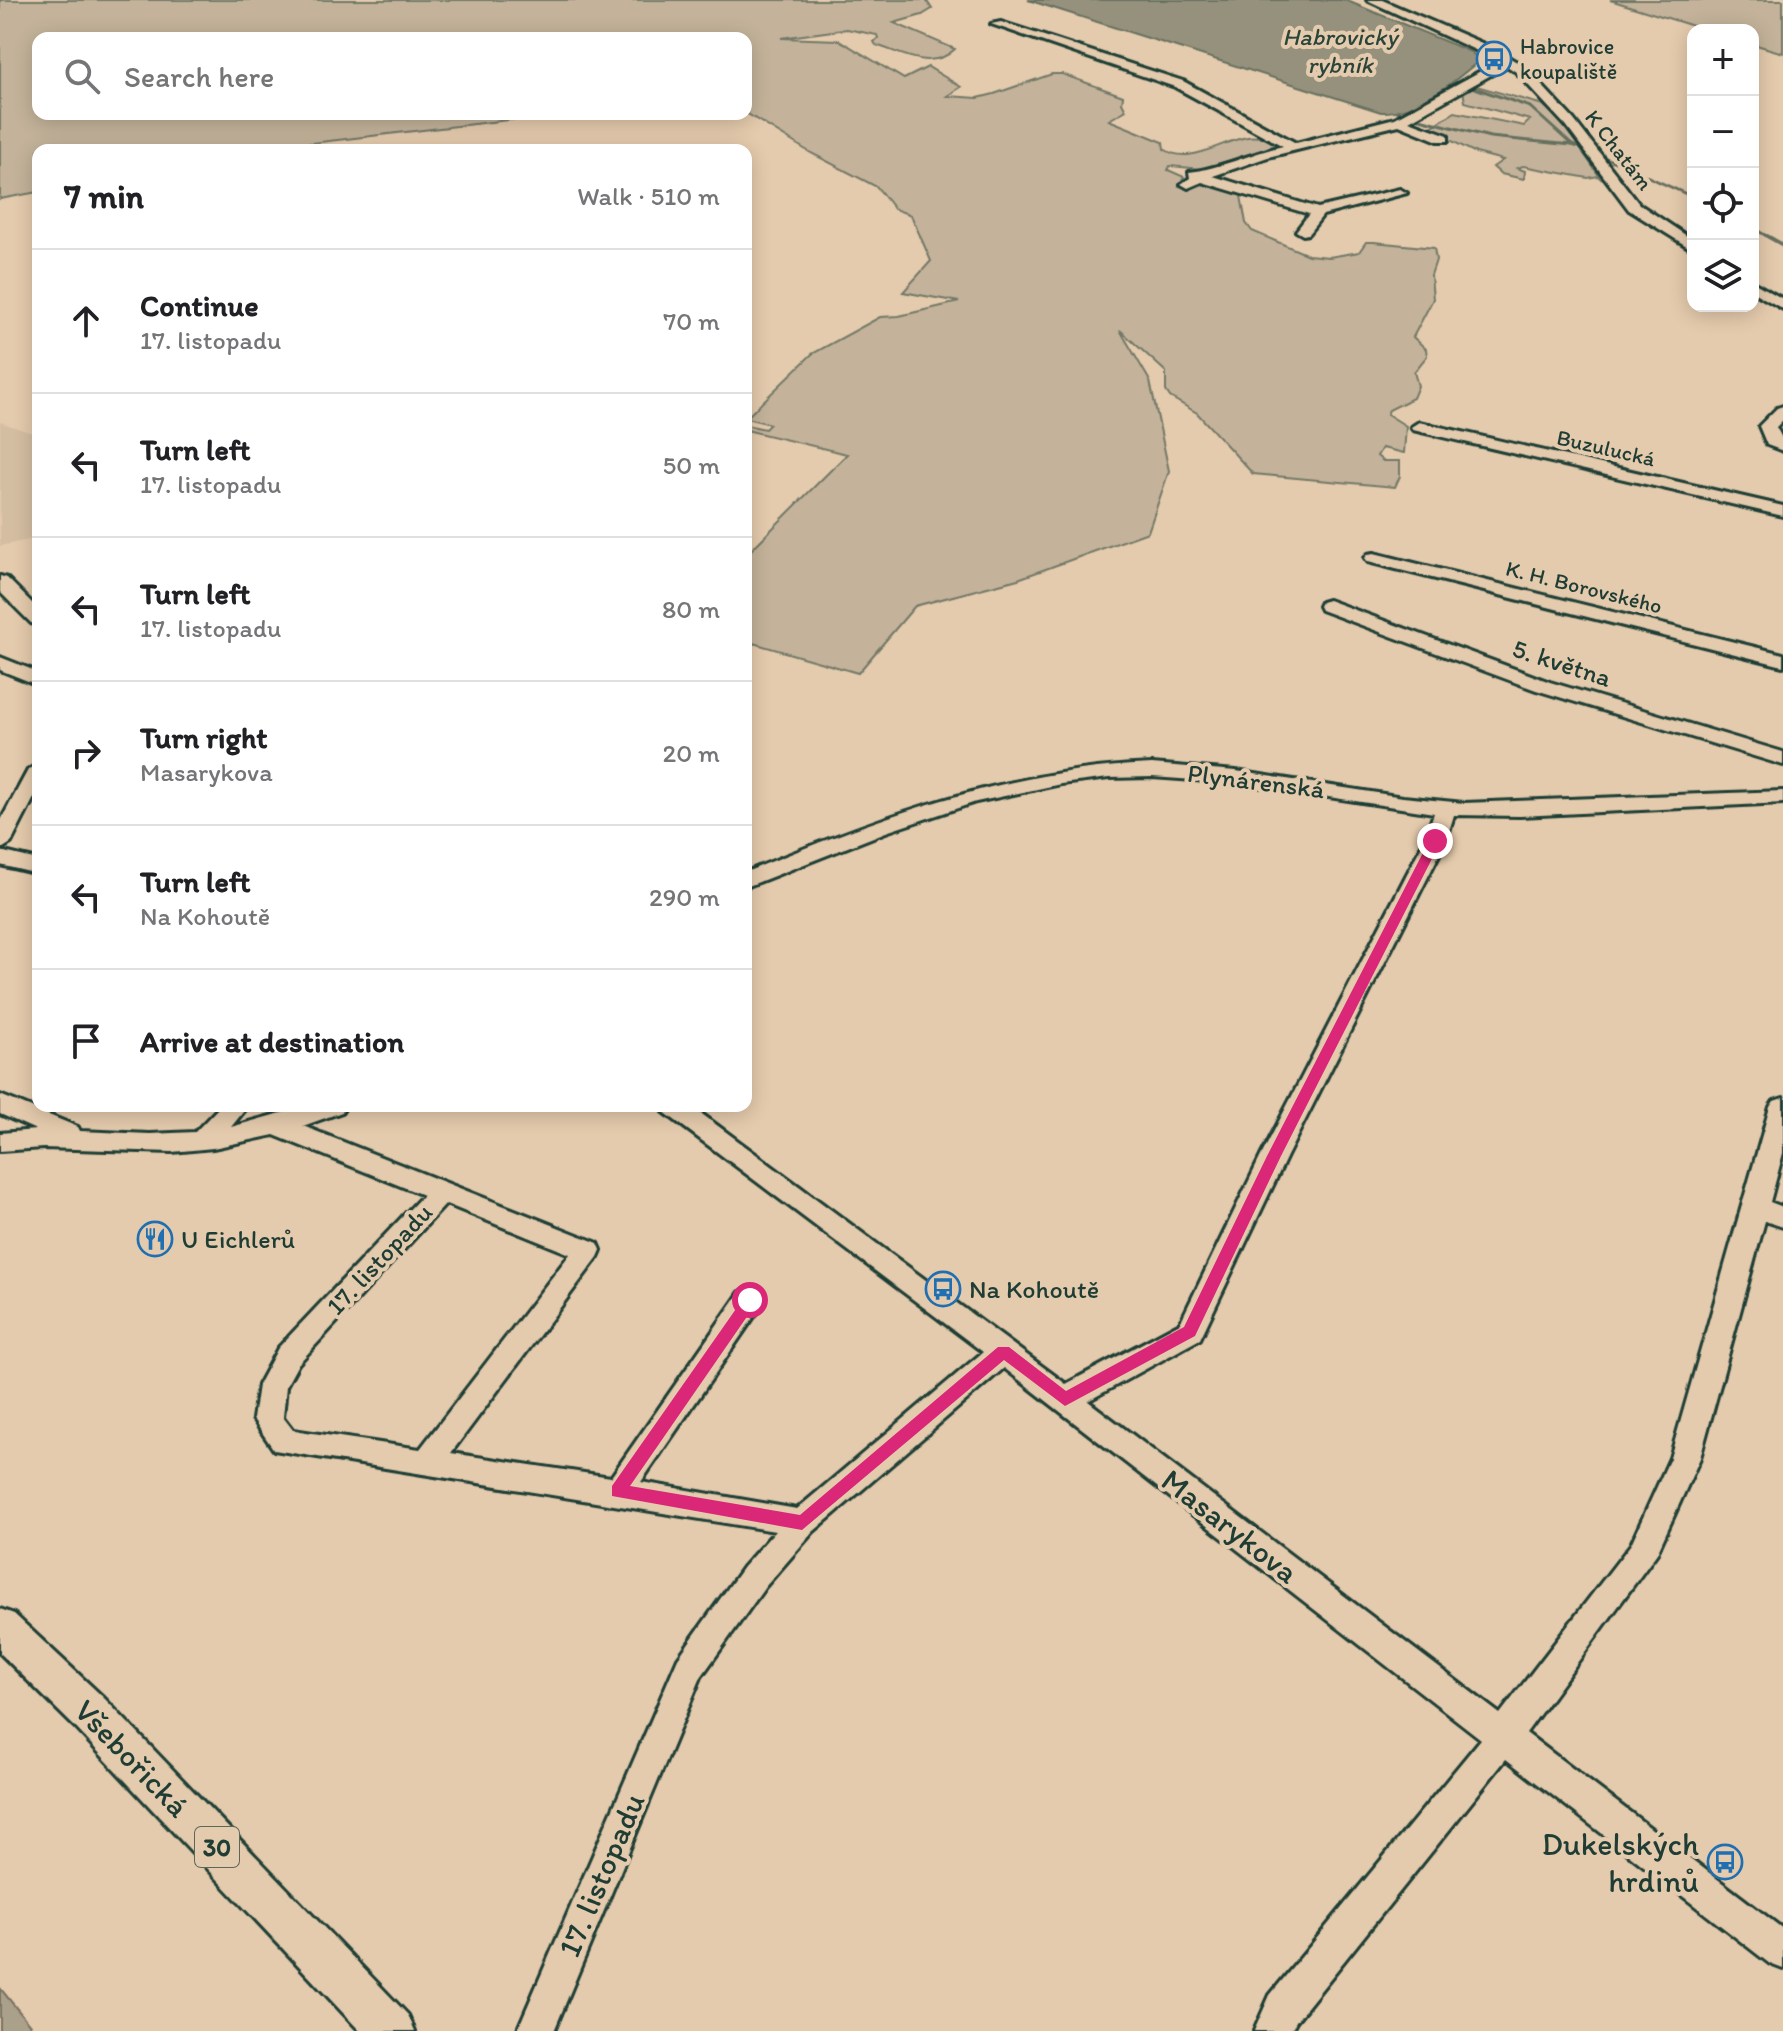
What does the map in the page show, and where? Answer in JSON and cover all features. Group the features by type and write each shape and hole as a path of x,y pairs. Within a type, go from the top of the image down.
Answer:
{"main road":[{"name":"Všebořická","path":"0,1627 79,1701 392,2031"}],"street":[{"path":"1373,0 1487,49 1506,62 1399,121 1348,137 1239,161 1189,177 1318,212 1400,193"},
{"path":"997,24 1179,84 1296,148"},
{"name":"K Chatám","path":"1506,62 1520,69 1570,123 1634,207 1687,242"},
{"path":"1399,121 1443,138"},
{"path":"1303,231 1318,212"},
{"path":"1759,290 1783,305"},
{"path":"1783,411 1767,426 1773,441 1783,446"},
{"name":"Buzulucká","path":"1419,427 1783,511"},
{"name":"K. H. Borovského","path":"1374,558 1783,660"},
{"path":"0,582 32,613"},
{"name":"5. května","path":"1328,606 1543,686 1783,759"},
{"path":"0,663 32,676"},
{"name":"Plynárenská","path":"752,877 849,836 984,794 1107,772 1184,771 1446,808 1549,808 1783,797"},
{"path":"0,843 32,782"},
{"path":"1065,1399 1190,1331 1274,1156 1435,841 1446,808"},
{"path":"0,858 32,866"},
{"path":"0,1104 79,1138"},
{"path":"1272,2031 1283,2008 1503,1737 1642,1553 1685,1458 1770,1213 1783,1107"},
{"path":"203,1140 229,1112"},
{"path":"0,1142 28,1138 79,1138 170,1144 278,1126 316,1112"},
{"name":"Masarykova","path":"681,1112 1065,1399 1783,1951"},
{"path":"278,1126 441,1192"},
{"name":"17. listopadu","path":"427,1463 588,1250 441,1192 288,1356 272,1385 268,1419 284,1441 427,1463 618,1491 802,1523"},
{"path":"618,1491 750,1300"},
{"name":"17. listopadu","path":"535,2031 689,1668 754,1577 802,1523 1003,1352"}],"shaded area":[{"path":"0,0 926,0 932,9 894,23 955,49 936,59 906,56 876,45 877,35 847,29 781,38 839,40 904,79 928,67 961,87 947,96 978,98 1052,74 1062,74 1123,96 1126,110 1109,120 1163,142 1164,149 1178,155 1206,151 1250,137 1263,138 1276,145 1203,169 1170,166 1168,170 1184,177 1179,186 1210,184 1237,193 1241,196 1246,223 1252,231 1308,255 1329,257 1359,252 1366,242 1374,242 1434,248 1436,260 1431,275 1433,299 1413,337 1426,349 1427,356 1414,372 1418,386 1413,398 1387,414 1406,426 1404,453 1382,448 1377,456 1383,461 1400,461 1400,476 1395,487 1253,474 1197,413 1170,397 1166,391 1166,372 1120,330 1150,381 1169,471 1148,532 1018,579 915,606 858,673 752,643 752,549 847,454 752,431 752,426 765,429 770,424 752,420 752,412 812,354 880,317 899,316 959,302 903,292 931,261 911,215 894,209 877,187 811,153 752,117 752,32 32,32 32,120 508,120 303,144 32,144 32,193 0,199"},
{"path":"1610,0 1783,0 1783,53 1759,46 1759,24 1687,24"},
{"path":"1473,85 1543,105 1561,121 1602,180 1598,176 1588,178 1523,166 1517,168 1525,171 1524,179 1501,174 1493,167 1503,160 1476,153 1428,129 1455,112 1524,126 1530,120 1465,102 1463,90"},
{"path":"0,422 32,433 32,539 0,546"}],"water":[{"name":"Habrovický rybník","path":"1028,0 1345,0 1471,52 1480,60 1422,102 1409,108 1381,112"}],"building":[{"path":"0,1988 35,2031 0,2031"}],"waterway":[{"path":"1472,87 1530,107 1572,145"},
{"path":"1397,111 1403,113"},
{"path":"1416,118 1490,137 1572,145"},
{"path":"1572,145 1582,148"},
{"path":"1604,157 1687,194"},
{"path":"1759,232 1770,238"},
{"path":"1767,236 1783,245"}],"place":[{"name":"Habrovice koupaliště","path":"1494,59"},
{"name":"U Eichlerů","path":"155,1239"},
{"name":"Na Kohoutě","path":"943,1289"},
{"name":"Dukelských hrdinů","path":"1725,1862"}],"route":[{"path":"750,1300 618,1491 802,1523 1003,1352 1065,1399 1190,1331 1274,1156 1435,841"}]}
